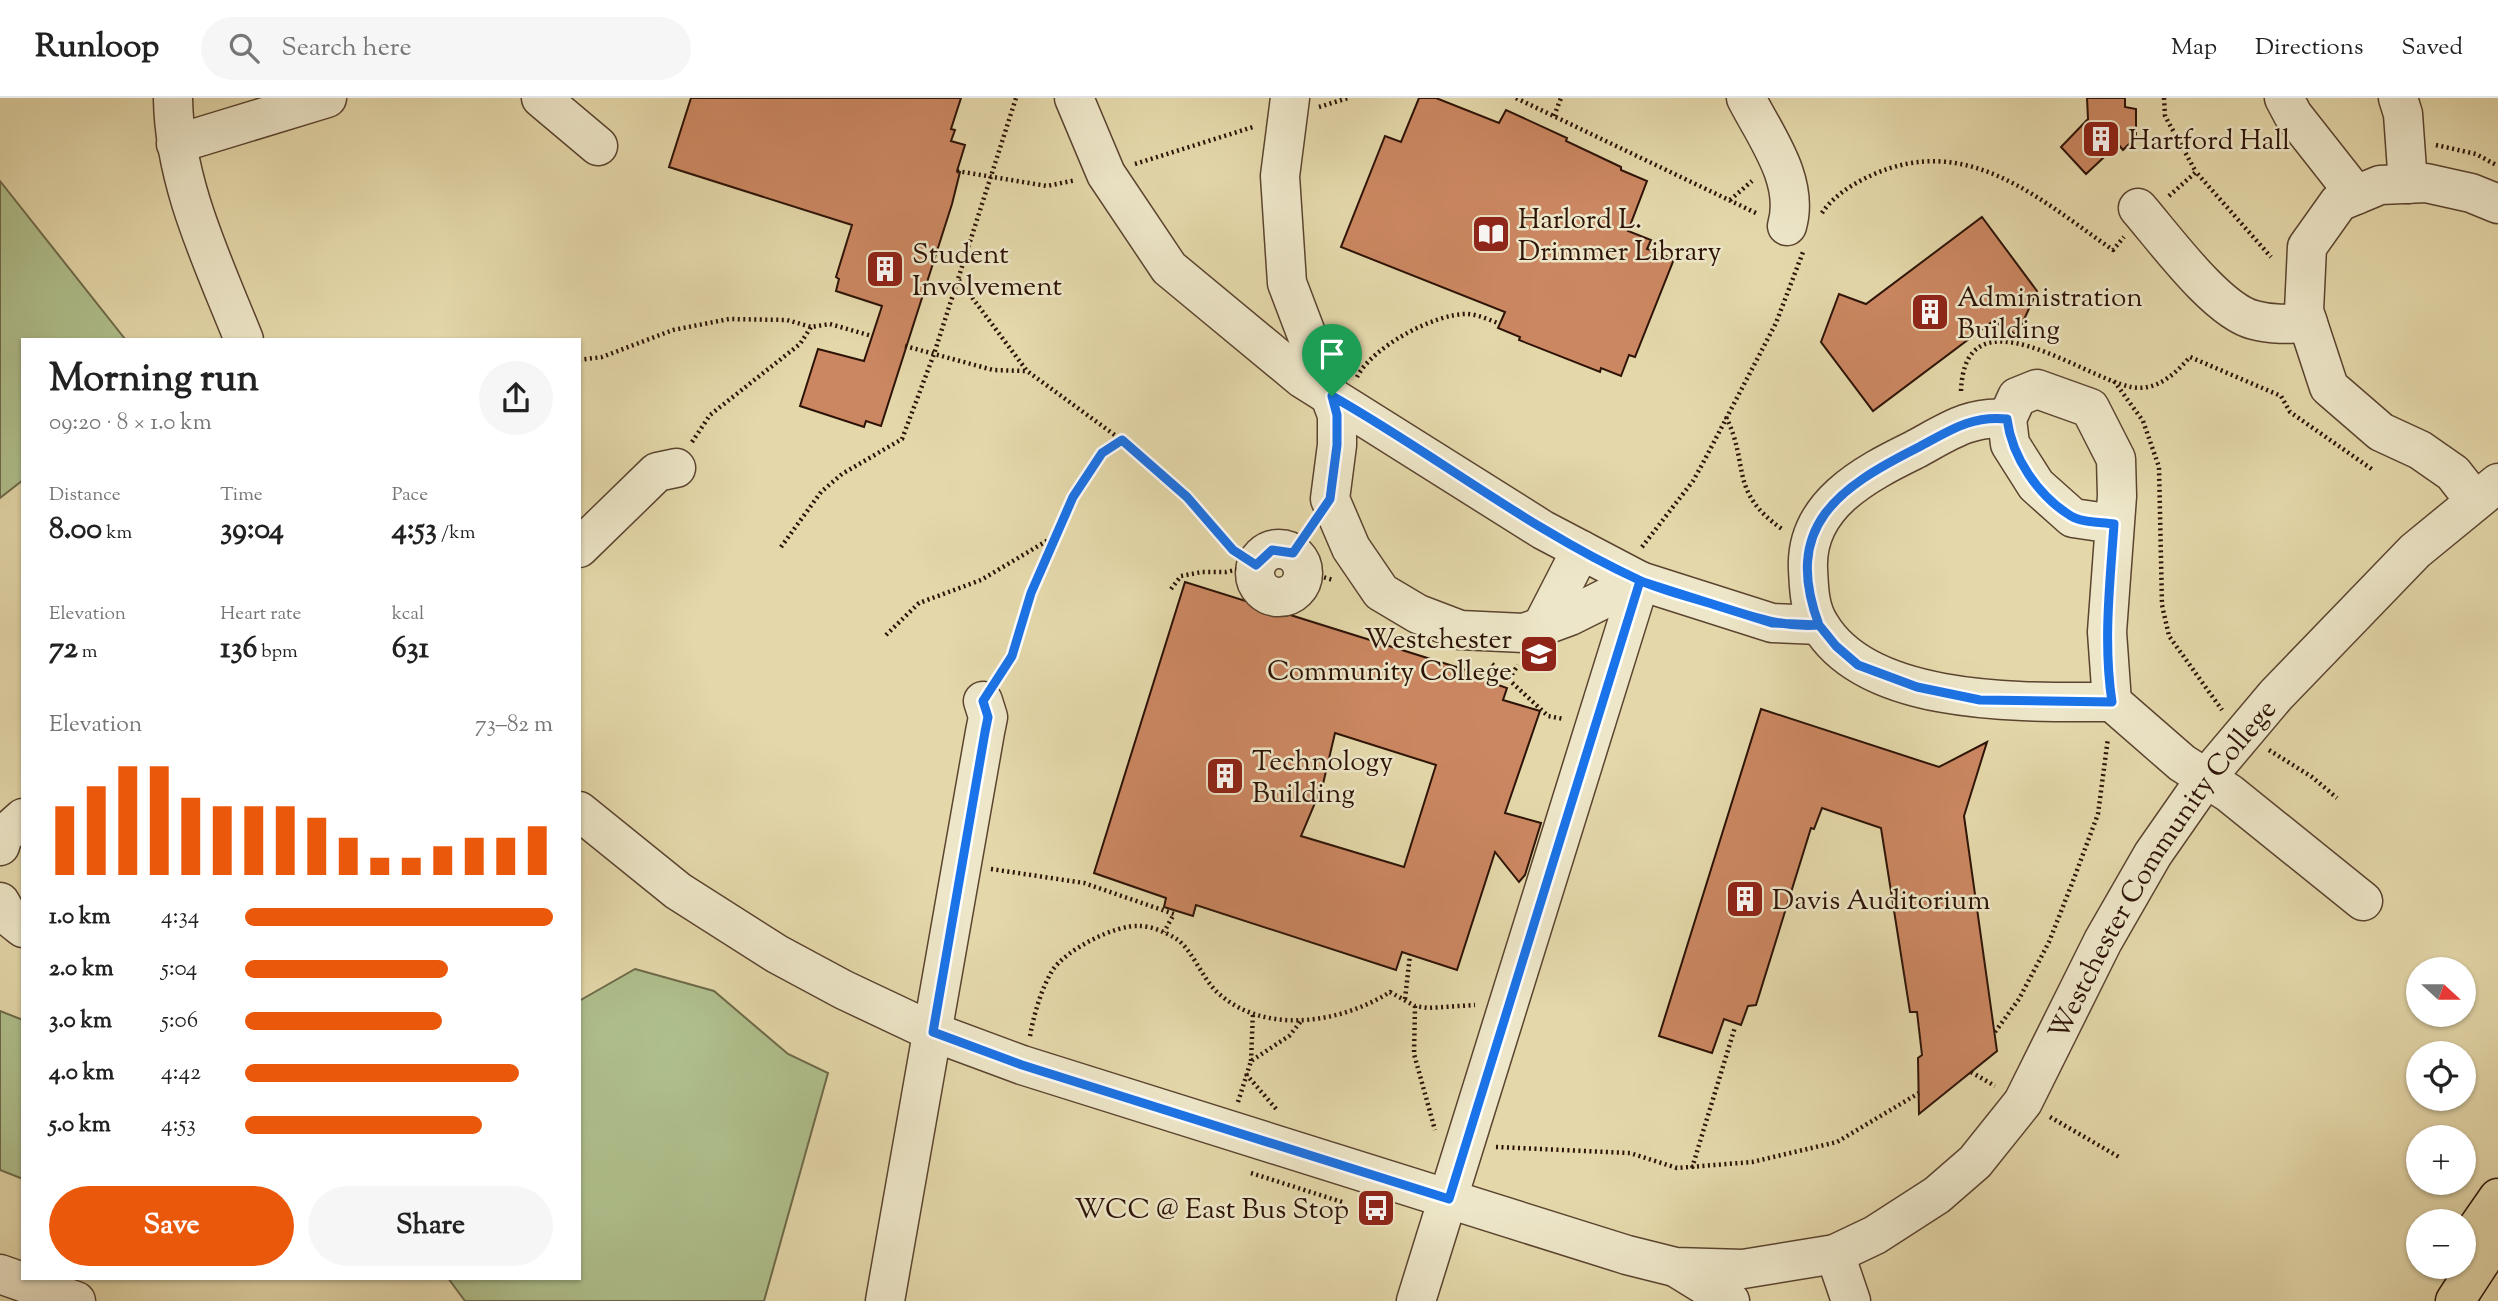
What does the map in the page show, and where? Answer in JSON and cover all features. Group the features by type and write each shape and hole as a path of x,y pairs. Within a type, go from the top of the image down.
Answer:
{"main road":[{"path":"2476,1230 2498,1198"},
{"path":"2455,1301 2498,1235"},
{"path":"2427,1301 2442,1279"}],"street":[{"path":"173,98 180,167 205,243 243,338"},
{"path":"176,144 327,98"},
{"path":"541,98 598,146"},
{"path":"1074,98 1105,174 1169,268 1303,379 1543,530 1631,576 1772,623 1819,625"},
{"path":"1746,98 1788,183 1791,210 1804,221"},
{"path":"2284,98 2293,115 2356,195"},
{"path":"2398,98 2403,114 2406,167 2426,183 2460,190 2498,204"},
{"path":"1256,565 1272,550 1293,553 1330,499 1337,445 1338,399 1287,283 1280,176 1289,107"},
{"path":"2406,167 2380,185 2339,202 2307,247 2304,312 2329,387 2381,432 2420,450 2487,492"},
{"path":"2141,212 2224,305 2251,320 2282,325 2308,323"},
{"path":"2111,716 2107,632 2114,524 2116,459 2090,408 2037,389 2017,397 2007,419 2010,444 2036,485 2073,518 2114,524"},
{"path":"2007,419 1984,416 1956,428 1872,471 1845,489 1818,522 1808,557 1810,601 1819,625 1836,646 1858,665 1917,687 1980,700 2111,716 2229,793 2363,901"},
{"path":"581,546 657,472 676,468"},
{"name":"Westchester Community College","path":"581,813 678,891 777,954 844,990 933,1032 1022,1065 1627,1255 1675,1267 1743,1269 1803,1261 1836,1254 1875,1235 1937,1195 1975,1162 2024,1102 2103,941 2153,853 2206,778 2276,695 2415,551 2487,492"},
{"path":"1330,499 1350,548 1381,592 1418,614 1460,630 1524,633 1542,626 1631,576"},
{"path":"1542,626 1581,550"},
{"path":"1416,1301 1596,724 1631,576"},
{"path":"885,1301 988,717 983,701"},
{"path":"0,846 3,836 21,820"},
{"path":"0,902 8,916 21,926"},
{"path":"1836,1254 1851,1301"},
{"path":"1675,1267 1730,1301"},
{"path":"0,1274 76,1301"}],"path":[{"path":"781,547 832,483 902,439 934,354 1016,98"},
{"path":"1516,98 1804,221 1810,235 1771,334 1725,416 1693,481 1631,576"},
{"path":"1554,116 1561,98"},
{"path":"2164,98 2165,116 2196,172 2271,257"},
{"path":"957,171 1047,186 1105,174 1289,107"},
{"path":"2406,167 2417,143 2476,155 2498,166"},
{"path":"1804,221 1861,180 1887,168 1922,163 1957,163 1989,170 2034,195 2113,250 2141,212 2196,172"},
{"path":"958,279 1027,371 1122,440 1187,497 1233,550 1256,565"},
{"path":"1338,399 1382,348 1425,324 1468,314 1500,324"},
{"path":"581,360 602,357 673,330 729,319 787,320 810,327 830,324 872,336"},
{"path":"676,468 709,415 800,344 810,327"},
{"path":"1961,401 1966,360 1973,349 1989,342 2013,342 2132,388 2159,384 2176,374 2190,357 2281,396 2290,412 2373,470"},
{"path":"905,346 993,370 1027,371"},
{"path":"2114,380 2143,421 2159,467 2162,606 2169,636 2223,711"},
{"path":"1725,416 1737,439 1742,483 1751,501 1766,519 1787,533"},
{"path":"983,701 1012,656 1031,593 1073,497 1102,453 1122,440"},
{"path":"886,635 919,603 981,580 1056,535"},
{"path":"1171,589 1181,576 1202,572 1226,572 1256,565"},
{"path":"1460,630 1477,650 1548,716 1596,724"},
{"path":"1995,1032 2019,999 2049,942 2098,814 2111,716"},
{"path":"2267,749 2312,777 2337,797"},
{"path":"963,863 1084,883 1174,914 1164,932"},
{"path":"1029,1037 1043,991 1054,968 1076,948 1108,933 1138,925 1178,939 1202,976 1234,1005 1289,1020 1328,1018 1367,1007 1390,992 1415,1006 1428,1008 1510,1002"},
{"path":"1405,999 1409,955"},
{"path":"1415,1006 1414,1054 1439,1145 1630,1153 1677,1168 1752,1162 1837,1142 1919,1093"},
{"path":"1236,1105 1251,1061 1253,1012"},
{"path":"1251,1061 1289,1036 1302,1020"},
{"path":"1692,1168 1735,1027"},
{"path":"1971,1072 2001,1089"},
{"path":"1246,1074 1274,1109 1283,1113"},
{"path":"2048,1116 2119,1157"}],"green space":[{"path":"0,181 124,338 21,338 21,482 0,498"},
{"path":"635,969 714,991 788,1054 828,1073 764,1301 465,1301 449,1280 581,1280 581,1000"},
{"path":"0,1011 21,1019 21,1178 0,1170"}],"building":[{"name":"Student Involvement","path":"691,98 961,98 951,129 955,130 951,141 965,145 957,171 960,172 881,426 866,421 864,427 800,406 818,349 864,361 882,306 836,291 839,279 836,277 852,225 669,167"},
{"name":"Harlord L. Drimmer Library","path":"1419,98 1436,98 1499,123 1506,110 1567,138 1566,141 1647,181 1628,231 1651,240 1647,249 1674,259 1635,357 1629,355 1621,376 1601,368 1600,372 1519,340 1520,337 1498,328 1505,312 1341,247 1385,136 1401,142"},
{"name":"Hartford Hall","path":"2087,98 2125,98 2125,107 2136,109 2136,137 2123,150 2118,144 2086,174 2061,147 2088,119"},
{"name":"Administration Building","path":"1982,217 2037,291 2017,335 1993,321 1873,411 1821,342 1839,294 1866,304"},
{"name":"Technology Building","path":"1185,582 1488,677 1487,681 1507,688 1503,700 1540,711 1505,813 1541,823 1525,875 1519,882 1495,852 1457,970 1402,952 1396,970 1196,905 1193,916 1164,907 1166,898 1094,873","holes":["1335,733 1436,765 1404,867 1301,836 1323,784"]},
{"name":"Davis Auditorium","path":"1761,709 1939,767 1987,742 1964,816 1997,1051 1919,1114 1918,1058 1922,1055 1917,1012 1910,1012 1881,828 1822,808 1814,829 1811,828 1756,1005 1748,1006 1741,1025 1724,1019 1712,1053 1659,1036"}],"place":[{"name":"Hartford Hall","path":"2101,139"},
{"name":"Harlord L. Drimmer Library","path":"1491,234"},
{"name":"Student Involvement","path":"885,269"},
{"name":"Administration Building","path":"1930,312"},
{"name":"Westchester Community College","path":"1539,654"},
{"name":"Technology Building","path":"1225,776"},
{"name":"Davis Auditorium","path":"1745,899"},
{"name":"WCC @ East Bus Stop","path":"1376,1208"}],"route":[{"path":"1332,396 1337,415 1337,445 1330,499 1293,553 1287,550 1272,550 1265,553 1256,565 1233,550 1168,478 1122,440 1102,453 1073,497 1031,593 1012,656 983,701 988,717 933,1032 1022,1065 1449,1199 1640,581 1772,623 1819,625 1836,646 1858,665 1917,687 1980,700 2112,702 2107,674 2107,632 2114,524 2073,518 2036,485 2010,444 2007,419 1984,416 1956,428 1872,471 1845,489 1818,522 1808,557 1810,601 1819,625 1805,626 1772,623 1706,602 1640,581 1543,530 1332,396"}]}
